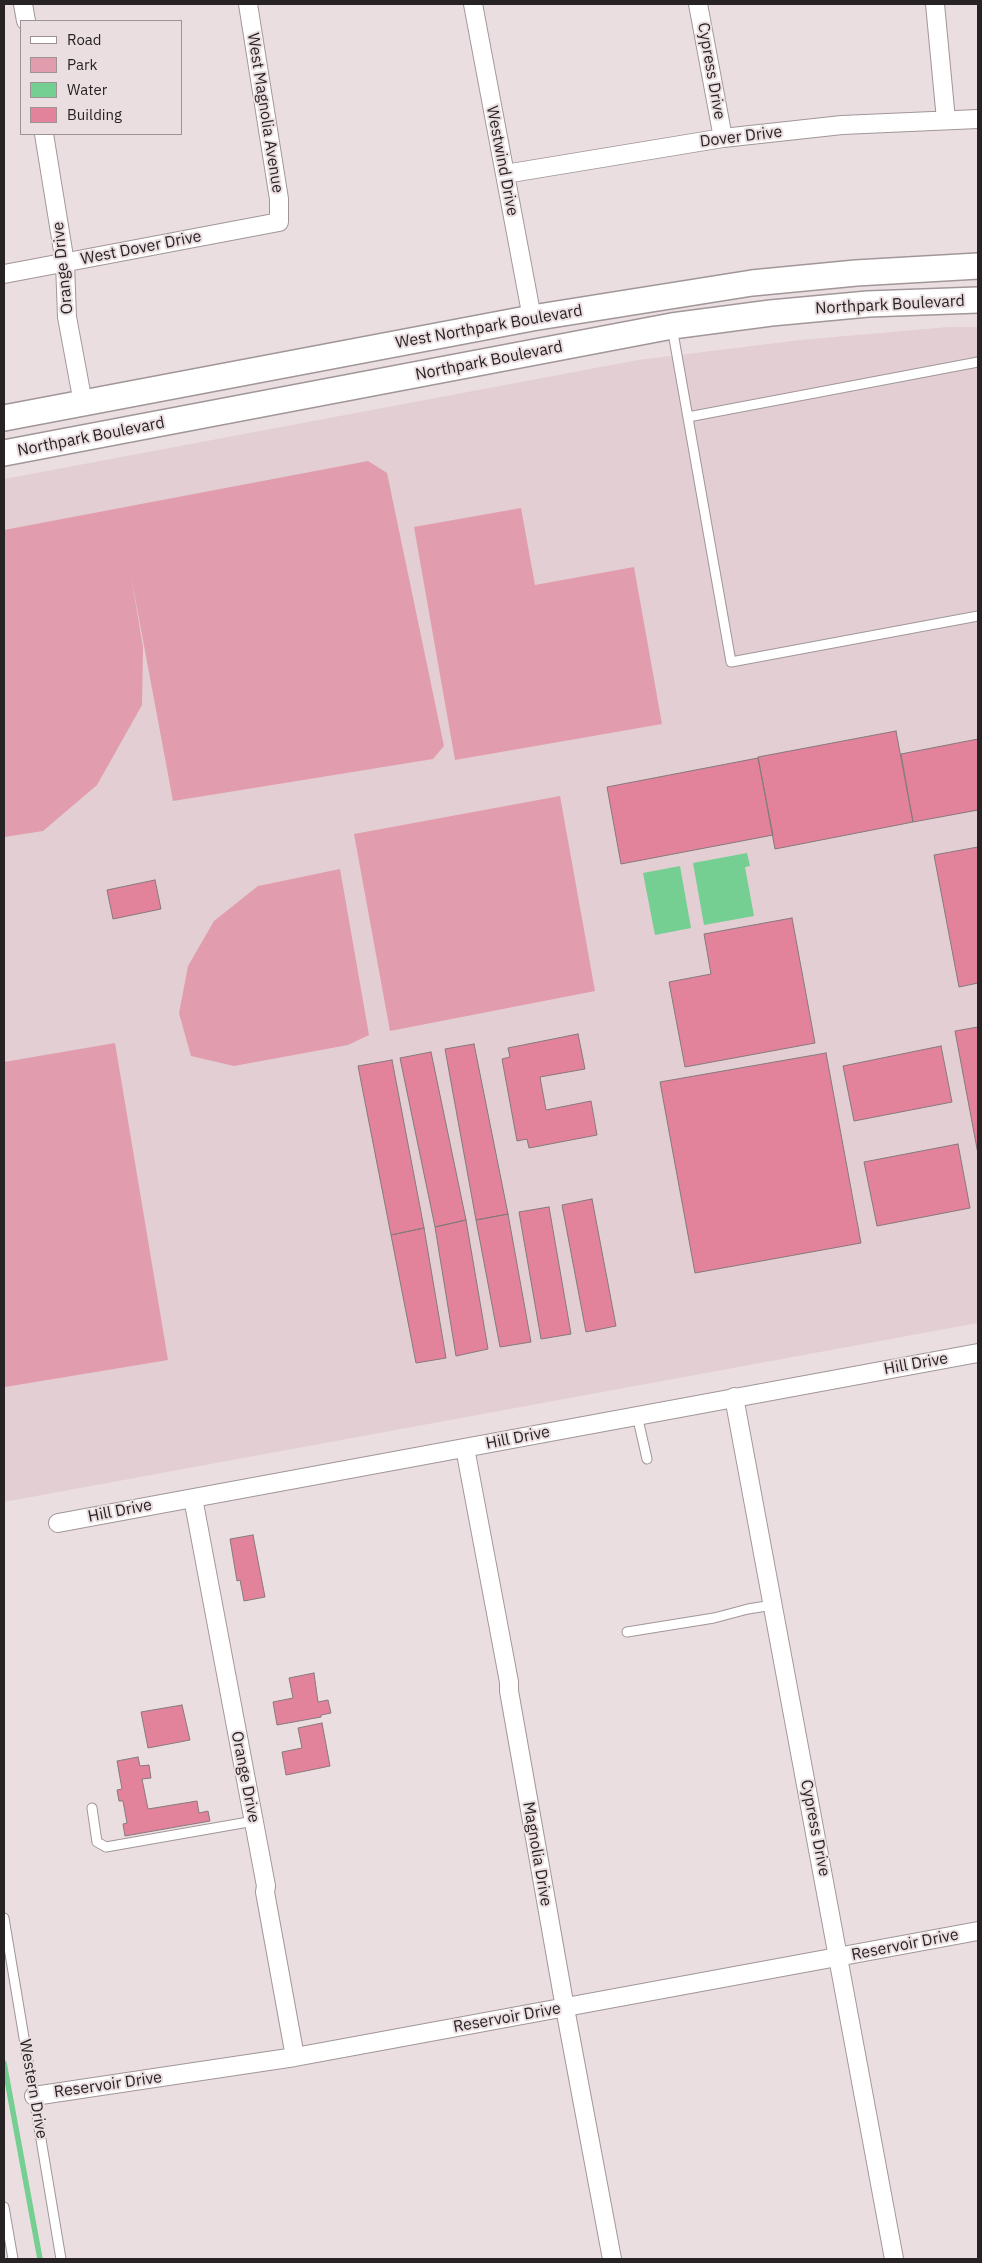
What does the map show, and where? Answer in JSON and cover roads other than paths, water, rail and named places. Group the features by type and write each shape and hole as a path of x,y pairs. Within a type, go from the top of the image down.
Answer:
{"main road":[{"name":"West Northpark Boulevard","path":"4,418 532,318 752,283 856,273 978,266"},
{"name":"Northpark Boulevard","path":"4,453 672,326 868,304 978,300"},
{"path":"83,403 89,437"}],"street":[{"path":"23,4 26,20"},
{"name":"West Magnolia Avenue","path":"248,4 279,199 279,222"},
{"name":"Westwind Drive","path":"473,4 532,318"},
{"name":"Cypress Drive","path":"698,4 723,138"},
{"path":"935,4 946,120"},
{"name":"Dover Drive","path":"505,174 723,138 842,125 978,119"},
{"name":"Orange Drive","path":"44,135 65,263 67,317 83,403"},
{"name":"West Dover Drive","path":"4,274 279,222"},
{"name":"Hill Drive","path":"58,1523 978,1353"},
{"name":"Cypress Drive","path":"734,1397 894,2259"},
{"name":"Magnolia Drive","path":"465,1448 509,1682 510,1701 564,2008 612,2259"},
{"name":"Orange Drive","path":"193,1498 254,1822 295,2057"},
{"name":"Reservoir Drive","path":"34,2096 295,2057 978,1931"}],"lane":[{"path":"672,326 731,662 978,616"},
{"path":"688,417 978,362"},
{"path":"638,1415 647,1459"},
{"path":"627,1632 714,1618 773,1605"},
{"path":"92,1808 98,1842 106,1847 254,1822"},
{"name":"Western Drive","path":"4,1918 61,2259"},
{"path":"4,2207 14,2259"}],"water":[{"path":"747,853 750,866 745,867 754,916 704,925 693,863"},
{"path":"680,866 691,928 655,935 643,873"}],"waterway":[{"path":"4,2063 40,2259"}]}
